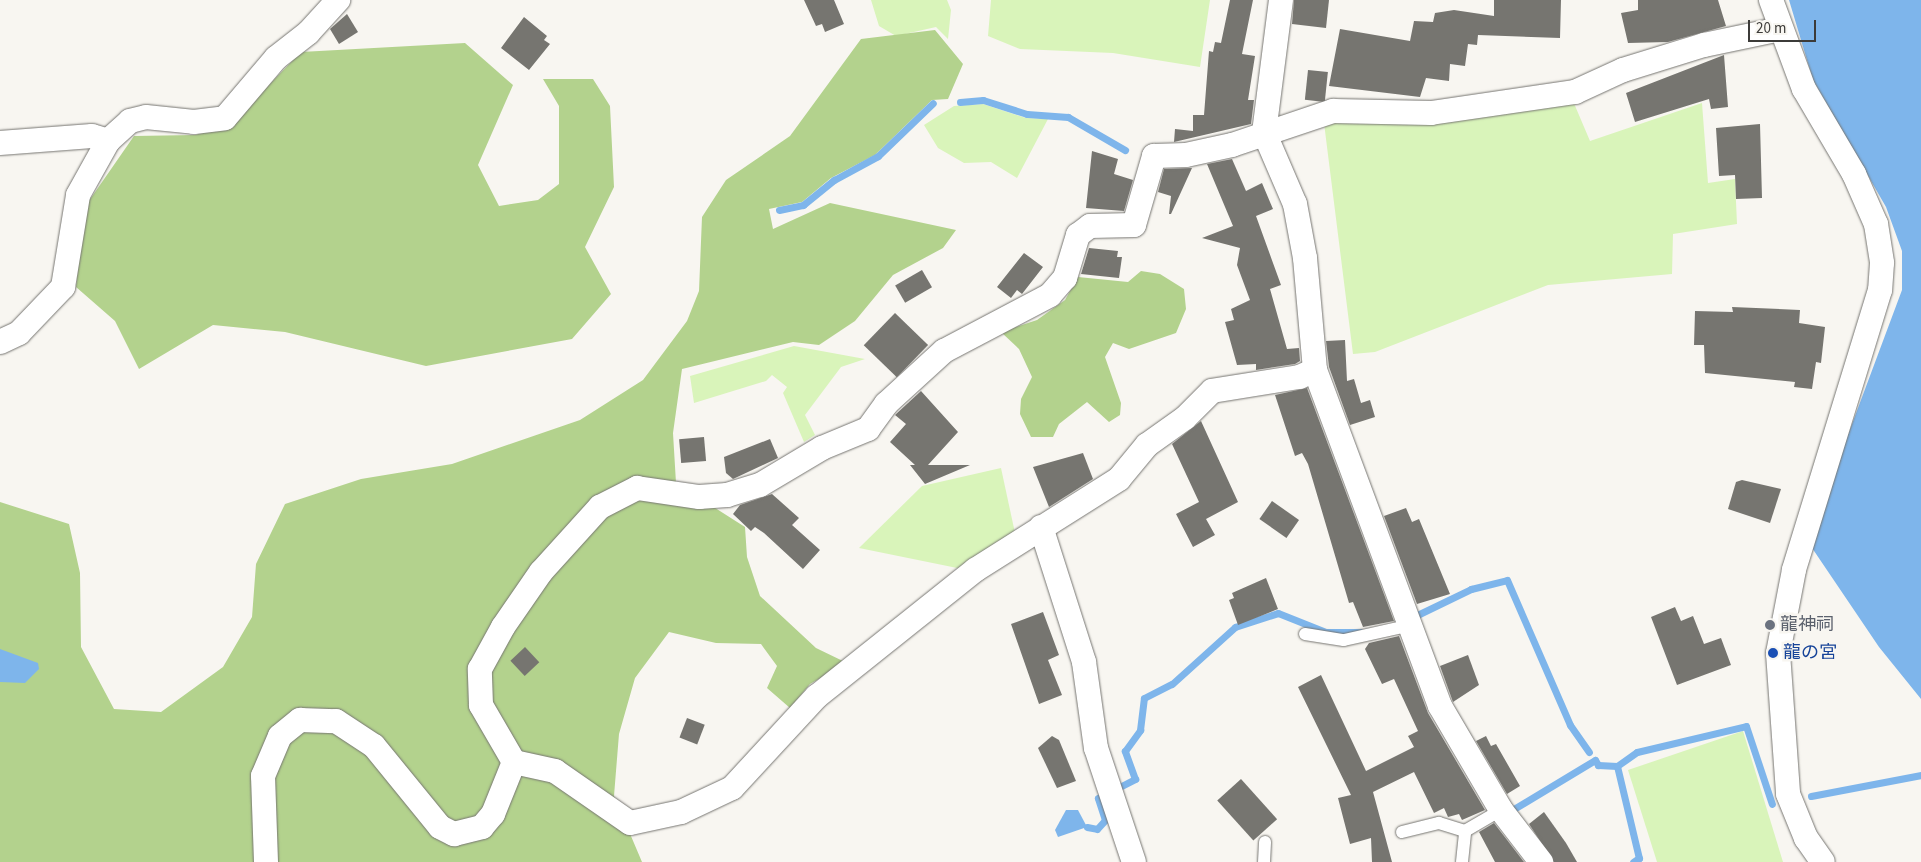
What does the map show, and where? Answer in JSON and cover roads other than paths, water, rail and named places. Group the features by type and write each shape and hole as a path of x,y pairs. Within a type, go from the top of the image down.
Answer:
{"street":[{"path":"0,342 19,333 63,287 78,195 108,141 130,122 146,116 194,122 225,118 276,58 308,34 338,0"},
{"path":"1281,0 1264,132 1295,204 1306,258 1315,370 1407,626 1440,706 1501,810 1541,862"},
{"path":"1771,0 1780,29 1804,90 1854,174 1876,224 1882,263 1880,290 1794,570 1778,653 1788,794 1806,838 1822,862"},
{"path":"1315,370 1299,377 1212,391 1185,418 1147,445 1119,479 975,570 817,696 732,788 681,812 630,823 555,772 514,762 481,704 480,669 541,572 600,508 637,488 699,497 744,490 760,485 822,448 868,429 904,386 944,351 1050,295 1065,278 1078,235 1090,226 1134,224 1154,156 1186,155 1333,111 1431,112 1575,92 1623,70 1704,45 1780,29"},
{"path":"0,143 92,136 108,141"},
{"path":"1042,527 1084,662 1096,748 1138,859"},
{"path":"266,862 263,776 280,736 300,720 336,721 366,741 392,764 440,827 454,834 482,827 493,814 514,762"}],"lane":[{"path":"1305,634 1344,640 1407,626"},
{"path":"1402,832 1439,823 1465,831 1501,810"},
{"path":"1462,862 1465,831"},
{"path":"1264,862 1265,842"}],"water":[{"path":"1789,0 1921,0 1921,699 1879,647 1808,542 1902,290 1902,251 1886,207 1813,80"},
{"path":"0,649 38,663 39,669 25,683 0,682"},
{"path":"1066,810 1078,810 1087,827 1058,837 1055,830"}],"waterway":[{"path":"960,102 983,100 1027,114 1068,117 1125,150"},
{"path":"779,210 803,205 834,180 878,156 933,103"},
{"path":"1411,618 1471,589 1507,580 1570,725 1589,752"},
{"path":"1087,827 1097,829 1105,820 1098,798 1135,779 1125,751 1140,730 1144,698 1172,684 1235,627 1278,613 1326,632 1360,632"},
{"path":"1512,810 1595,760 1598,765 1617,766 1637,752 1746,726 1772,804"},
{"path":"1617,766 1639,858 1633,862"},
{"path":"1811,796 1921,775"}],"place":[{"name":"龍神祠","path":"1770,625"},
{"name":"龍の宮","path":"1773,653"}]}
